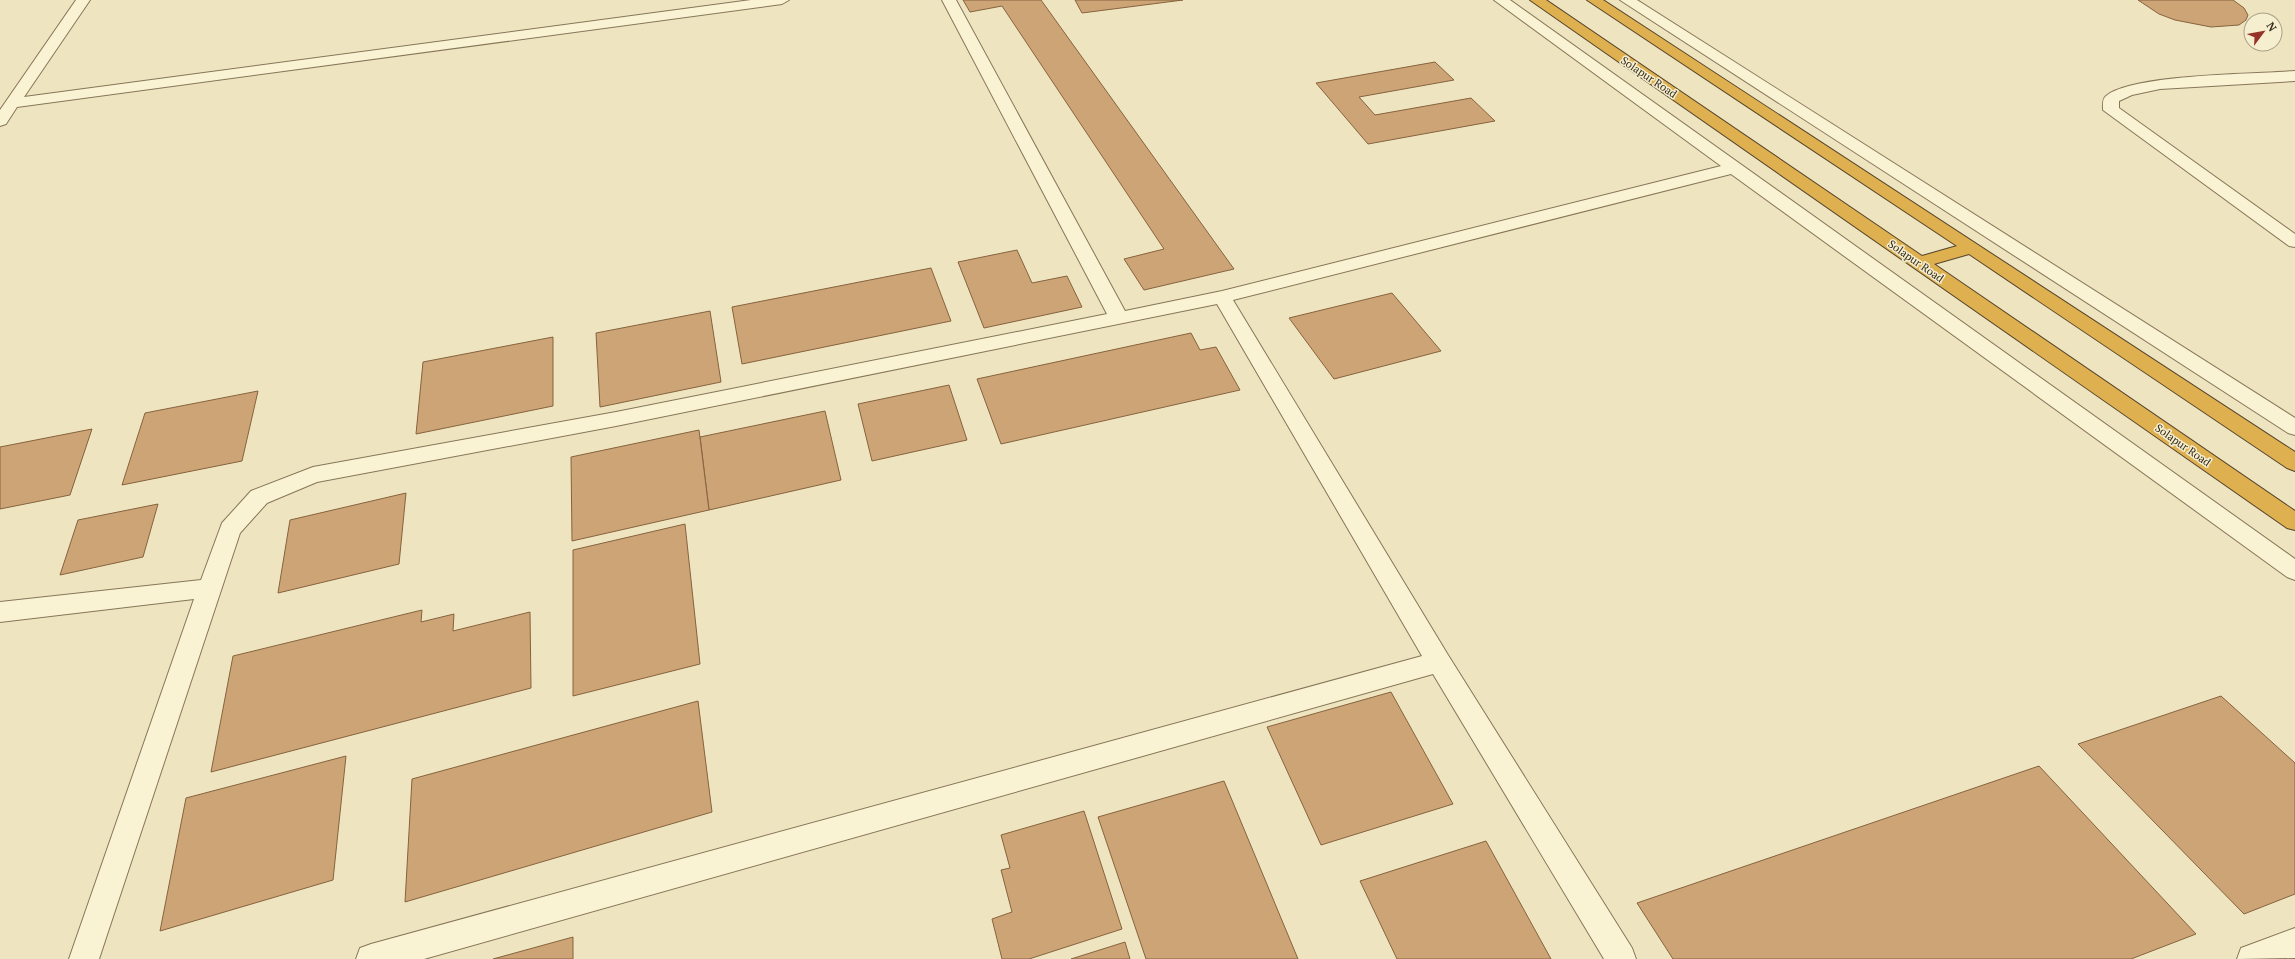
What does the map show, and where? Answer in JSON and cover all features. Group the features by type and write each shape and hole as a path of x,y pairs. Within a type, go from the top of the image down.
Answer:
{"highway":[{"name":"Solapur Road","path":"1537,0 2295,522"},
{"path":"1594,0 1971,247 2295,463"},
{"path":"1919,263 1971,247"}],"street":[{"path":"0,122 83,0"},
{"path":"13,103 782,0"},
{"path":"949,0 1119,318"},
{"path":"1501,0 2295,571"},
{"path":"1627,0 2295,428"},
{"path":"2295,76 2160,84 2127,91 2111,99 2111,110 2295,242"},
{"path":"84,959 230,529 259,498 313,476 624,417 1222,297 1735,168"},
{"path":"1222,297 1439,662 1621,959"},
{"path":"0,612 211,588"},
{"path":"371,959 1439,662"},
{"path":"2252,959 2295,943"}],"building":[{"path":"963,0 1041,0 1234,269 1144,290 1124,259 1164,249 1002,6 970,12"},
{"path":"1075,0 1183,0 1082,13"},
{"path":"2138,0 2233,0 2244,8 2246,12 2243,12 2243,22 2239,25 2211,27 2175,20 2159,14"},
{"path":"1435,62 1454,80 1359,97 1375,115 1471,98 1495,121 1368,144 1316,83"},
{"path":"1017,250 1032,283 1067,276 1082,307 984,328 958,262"},
{"path":"931,268 951,321 742,364 732,307"},
{"path":"1392,293 1441,351 1334,379 1289,318"},
{"path":"710,311 721,382 600,407 596,333"},
{"path":"1191,333 1200,350 1216,347 1240,390 1001,444 977,379"},
{"path":"553,337 553,406 416,434 423,362"},
{"path":"949,385 967,440 872,461 858,404"},
{"path":"258,391 242,461 122,485 145,413"},
{"path":"825,411 841,480 709,510 700,437"},
{"path":"92,429 70,495 0,509 0,447"},
{"path":"699,430 709,510 572,541 571,457"},
{"path":"406,493 399,564 278,593 290,520"},
{"path":"158,504 143,557 60,575 78,520"},
{"path":"685,524 700,664 573,696 573,550"},
{"path":"422,610 421,622 454,614 453,631 530,612 531,688 211,772 233,656"},
{"path":"1391,692 1453,804 1321,845 1267,727"},
{"path":"2221,696 2295,763 2295,894 2244,914 2078,744"},
{"path":"698,701 712,812 405,902 412,779"},
{"path":"346,756 333,880 160,931 186,798"},
{"path":"2039,766 2196,934 2131,959 1673,959 1637,903"},
{"path":"1224,781 1298,959 1146,959 1098,817"},
{"path":"1084,811 1122,929 1029,959 1002,959 992,919 1012,912 1001,870 1010,868 1001,835"},
{"path":"1486,841 1551,959 1397,959 1360,881"},
{"path":"573,937 573,959 493,959"},
{"path":"1125,942 1130,959 1071,959"}]}
